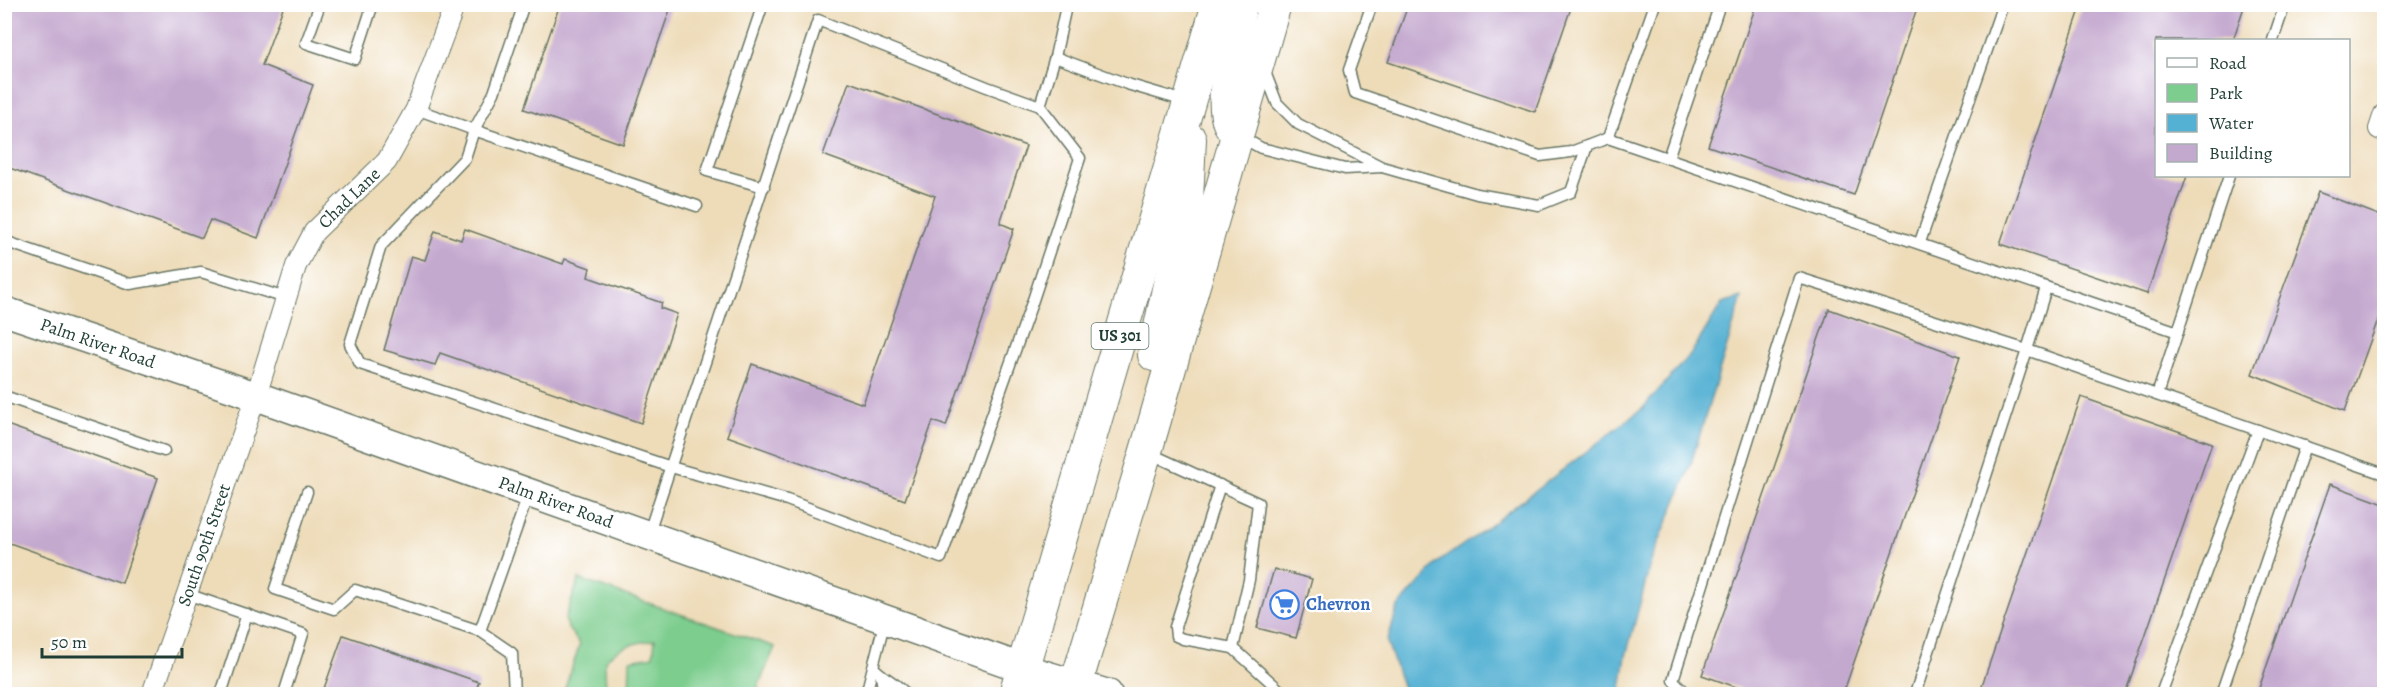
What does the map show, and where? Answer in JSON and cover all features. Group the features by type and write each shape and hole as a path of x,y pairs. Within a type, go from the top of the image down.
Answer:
{"main road":[{"name":"US 301","path":"1018,681 1218,4"},
{"path":"1237,135 1227,116 1226,88 1241,4"},
{"name":"US 301","path":"1074,689 1146,452 1275,4"},
{"path":"1146,452 1151,366 1187,200 1191,158 1187,109"}],"street":[{"name":"Chad Lane","path":"256,396 296,266 314,232 387,161 416,109 454,5"},
{"name":"Palm River Road","path":"4,311 256,396 885,619 1018,681 1108,694"},
{"name":"South 90th Street","path":"152,694 256,396"}],"lane":[{"path":"320,4 306,43 355,59 373,4"},
{"path":"524,4 494,93 474,130 465,158 381,246 350,344 360,364 671,467 787,500 941,558 1030,311 1080,158 1040,106 819,20 764,187 671,467 648,535"},
{"path":"763,4 707,171 764,187"},
{"path":"1372,4 1349,70 1355,93 1540,156 1571,152 1608,138 2178,332"},
{"path":"1608,138 1655,4"},
{"path":"1668,158 1720,4"},
{"path":"1920,243 2003,4"},
{"path":"2273,39 2285,4"},
{"path":"1040,106 1066,5"},
{"path":"1054,57 1187,109"},
{"path":"1260,58 1277,103 1298,124 1382,167 1477,194 1539,205 1571,192 1587,146"},
{"path":"416,109 697,206"},
{"path":"1237,135 1261,148 1345,169 1382,167"},
{"path":"2157,395 2229,177"},
{"path":"4,241 130,284 201,272 286,298"},
{"path":"1688,694 1673,680 1799,278 2027,350 2385,474"},
{"path":"1915,694 2046,288"},
{"path":"4,396 164,451"},
{"path":"2161,694 2258,430"},
{"path":"2221,694 2305,446"},
{"path":"1146,452 1258,503 1248,580 1233,648"},
{"path":"1220,485 1175,627 1176,636 1233,648 1284,694"},
{"path":"307,492 275,589 333,609 355,590 480,631 512,653 514,694"},
{"path":"480,631 529,493"},
{"path":"187,594 303,634 284,694"},
{"path":"221,694 247,614"},
{"path":"866,694 885,619"},
{"path":"873,667 894,694"},
{"path":"881,675 884,694"},
{"path":"881,675 899,686 906,694"}],"green space":[{"path":"579,579 775,647 755,694 629,694 630,660 653,656 655,640 622,648 605,661 606,694 563,694 580,644 569,630 565,619"}],"water":[{"path":"1742,297 1688,473 1652,558 1626,656 1621,689 1625,694 1405,694 1387,642 1398,607 1437,563 1484,530 1643,408 1692,352 1722,303"}],"building":[{"path":"560,4 672,4 623,144 524,109"},
{"path":"2082,4 2245,4 2233,39 2155,39 2155,177 2187,177 2147,294 2000,244"},
{"path":"4,5 284,5 262,65 313,85 258,238 210,220 202,238 4,166"},
{"path":"1408,5 1572,5 1535,112 1388,62"},
{"path":"1756,5 1918,5 1854,195 1708,146"},
{"path":"849,82 1026,146 1000,223 1014,229 946,426 933,421 905,500 727,436 752,364 863,404 935,196 823,155"},
{"path":"2318,192 2384,217 2384,303 2345,411 2252,374"},
{"path":"465,229 563,264 565,259 590,268 588,277 662,303 660,308 677,314 641,423 440,353 435,365 384,350 411,256 425,260 435,231 461,240"},
{"path":"1829,309 1960,356 1843,694 1756,694 1702,675"},
{"path":"2081,397 2212,443 2125,694 1979,694"},
{"path":"4,424 158,478 122,583 4,541"},
{"path":"2330,484 2384,504 2384,694 2257,694"},
{"name":"Chevron","path":"1274,569 1312,579 1296,638 1257,628"},
{"path":"343,635 479,682 474,694 322,694"}],"place":[{"name":"Chevron","path":"1285,604"}]}
